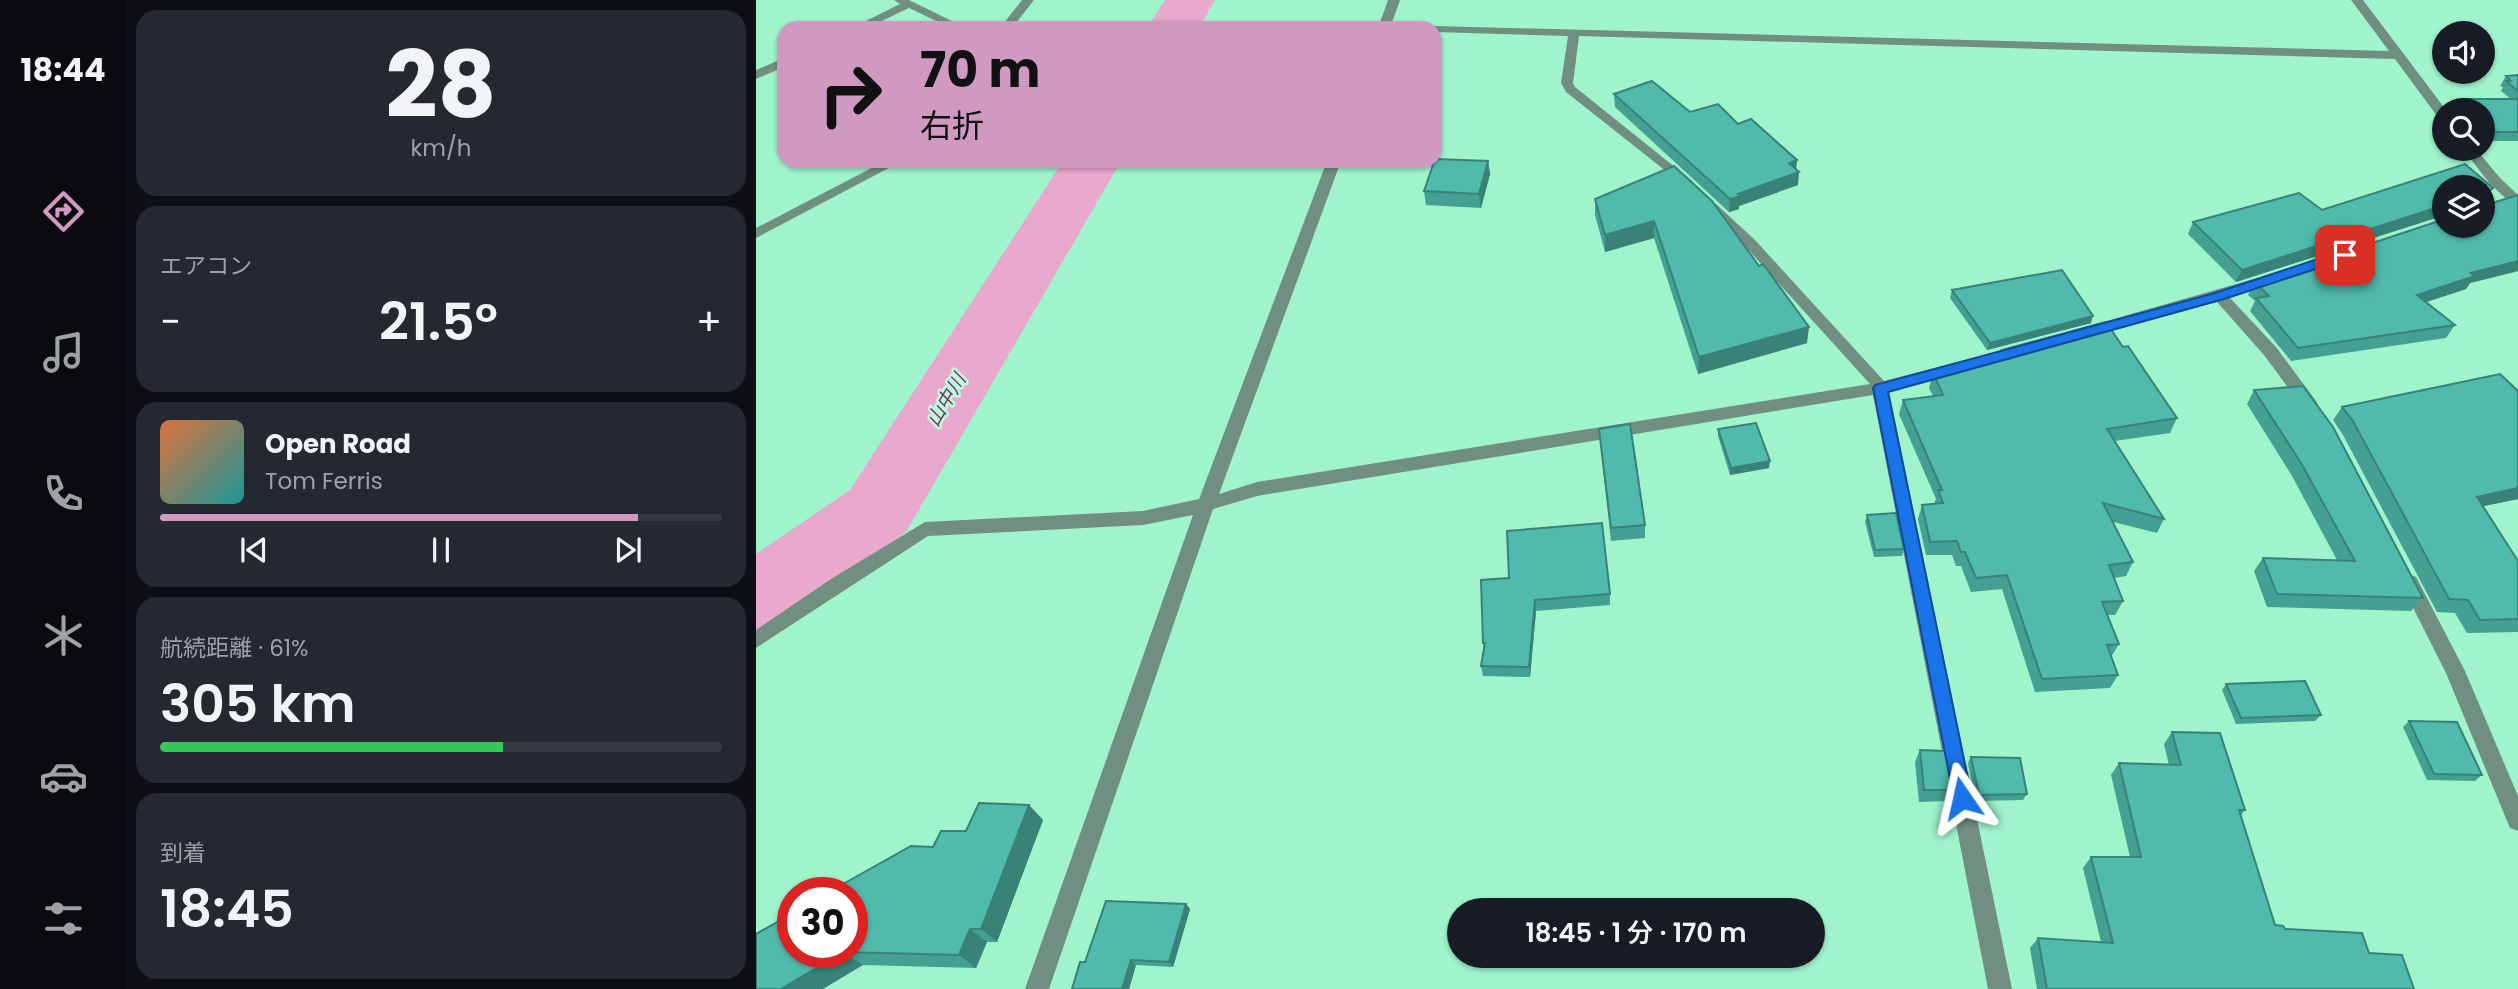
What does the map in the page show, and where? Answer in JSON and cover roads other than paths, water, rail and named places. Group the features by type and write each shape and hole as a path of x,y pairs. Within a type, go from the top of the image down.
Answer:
{"street":[{"path":"1012,21 1028,0"},
{"path":"1387,21 1394,0"},
{"path":"2357,0 2432,100"},
{"path":"870,21 904,2 945,21"},
{"path":"1442,29 2397,55"},
{"path":"1574,33 1567,83 1570,89 1700,196 1750,243 1874,377 1880,388 2000,989"},
{"path":"756,75 777,65"},
{"path":"2479,161 2495,181 2517,199"},
{"path":"756,234 882,168"},
{"path":"1037,989 1206,504 1331,168"},
{"path":"2495,205 2517,199"},
{"path":"2076,335 2220,296 2286,274"},
{"path":"2220,296 2270,351 2317,415"},
{"path":"756,640 925,529 1143,518 1176,513 1257,489 1880,388 2037,346"},
{"path":"2397,559 2455,671 2518,821"}],"waterway":[{"name":"山中川","path":"1177,21 1190,0"},
{"name":"山中川","path":"756,598 878,511 1088,168"}]}
